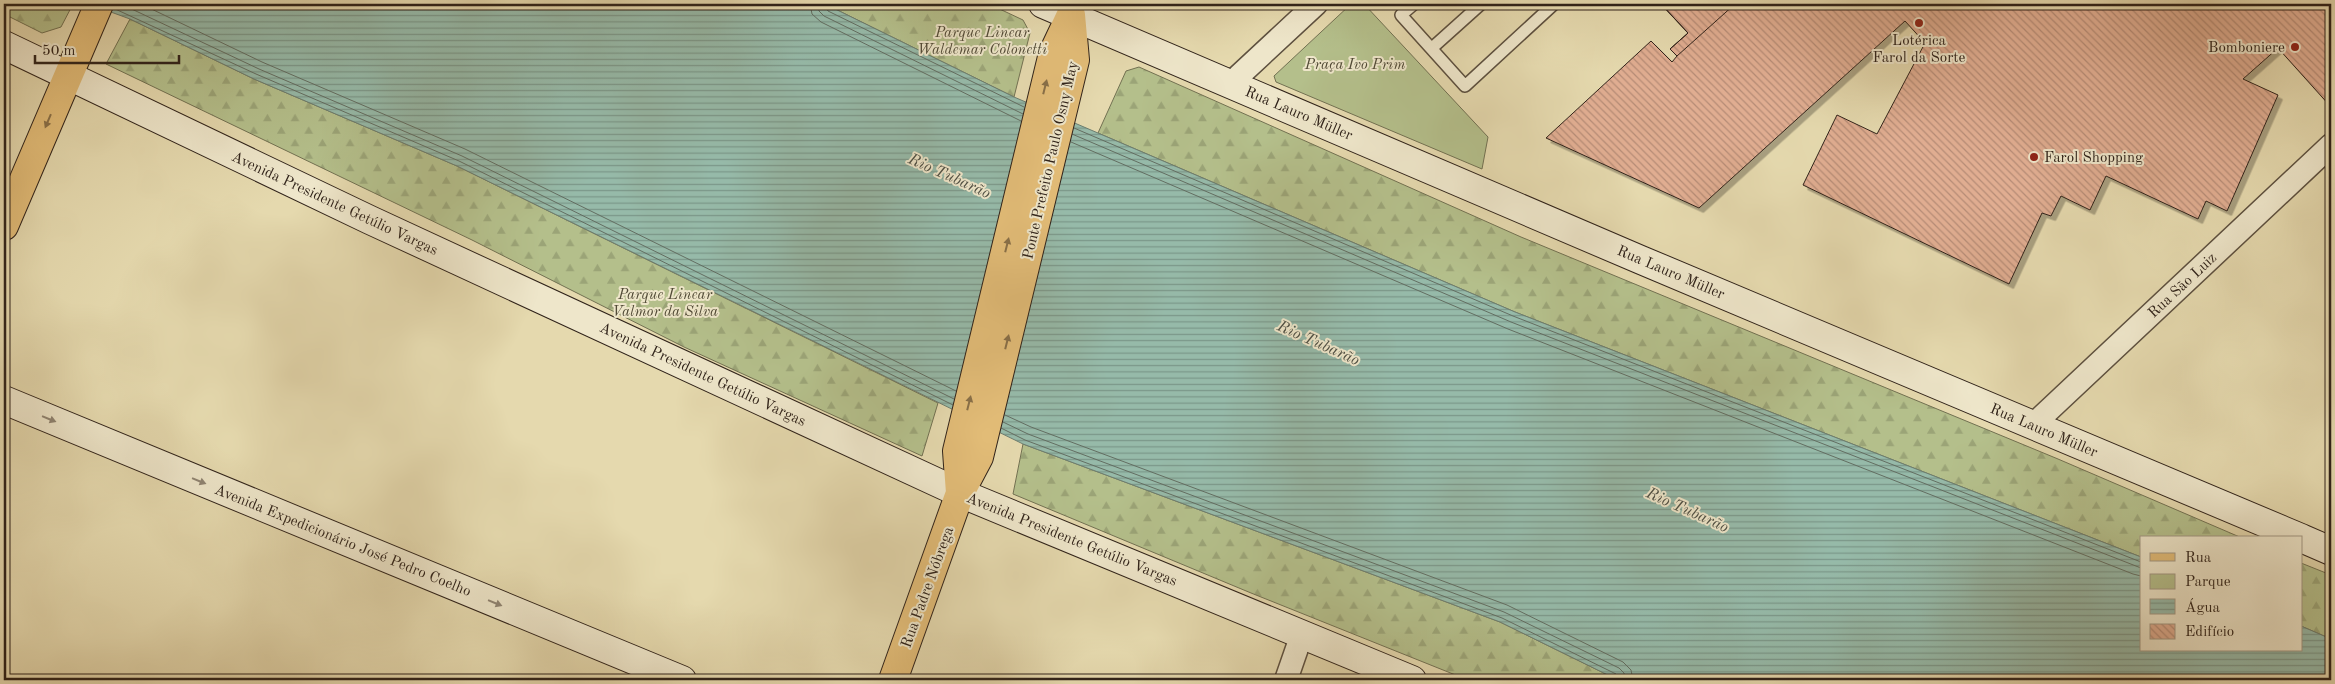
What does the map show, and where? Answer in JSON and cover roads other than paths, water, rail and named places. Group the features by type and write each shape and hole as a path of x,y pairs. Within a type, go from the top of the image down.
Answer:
{"main road":[{"path":"4,226 99,4"},
{"name":"Rua Lauro Müller","path":"1043,4 1073,10 1230,84 2296,536"},
{"name":"Ponte Prefeito Paulo Osny May","path":"960,493 1064,56 1073,10"},
{"name":"Avenida Presidente Getúlio Vargas","path":"4,45 388,229 960,493 1412,680"},
{"name":"Avenida Expedicionário José Pedro Coelho","path":"4,400 682,680"},
{"name":"Rua Padre Nóbrega","path":"893,680 960,493"},
{"name":"Rua Lauro Müller","path":"2302,538 2331,551"}],"street":[{"path":"1230,84 1316,4"},
{"name":"Rua São Luiz","path":"2033,425 2329,149"},
{"path":"1286,680 1302,634"}],"lane":[{"path":"1414,4 1402,15 1465,86 1554,4"},
{"path":"1432,48 1481,4"}],"water":[{"name":"Rio Tubarão","path":"89,4 825,4 1014,97 1515,312 2140,557 2140,652 2302,652 2302,626 2331,639 2331,680 1618,680 1500,622 1023,444 457,166 254,79 130,19"}],"place":[{"name":"Lotérica Farol da Sorte","path":"1919,23"},
{"name":"Bomboniere","path":"2295,47"},
{"name":"Farol Shopping","path":"2034,157"}],"park label":[{"name":"Parque Linear Waldemar Colonetti","path":"982,40"},
{"name":"Praça Ivo Prim","path":"1355,64"},
{"name":"Parque Linear Valmor da Silva","path":"665,302"}]}
